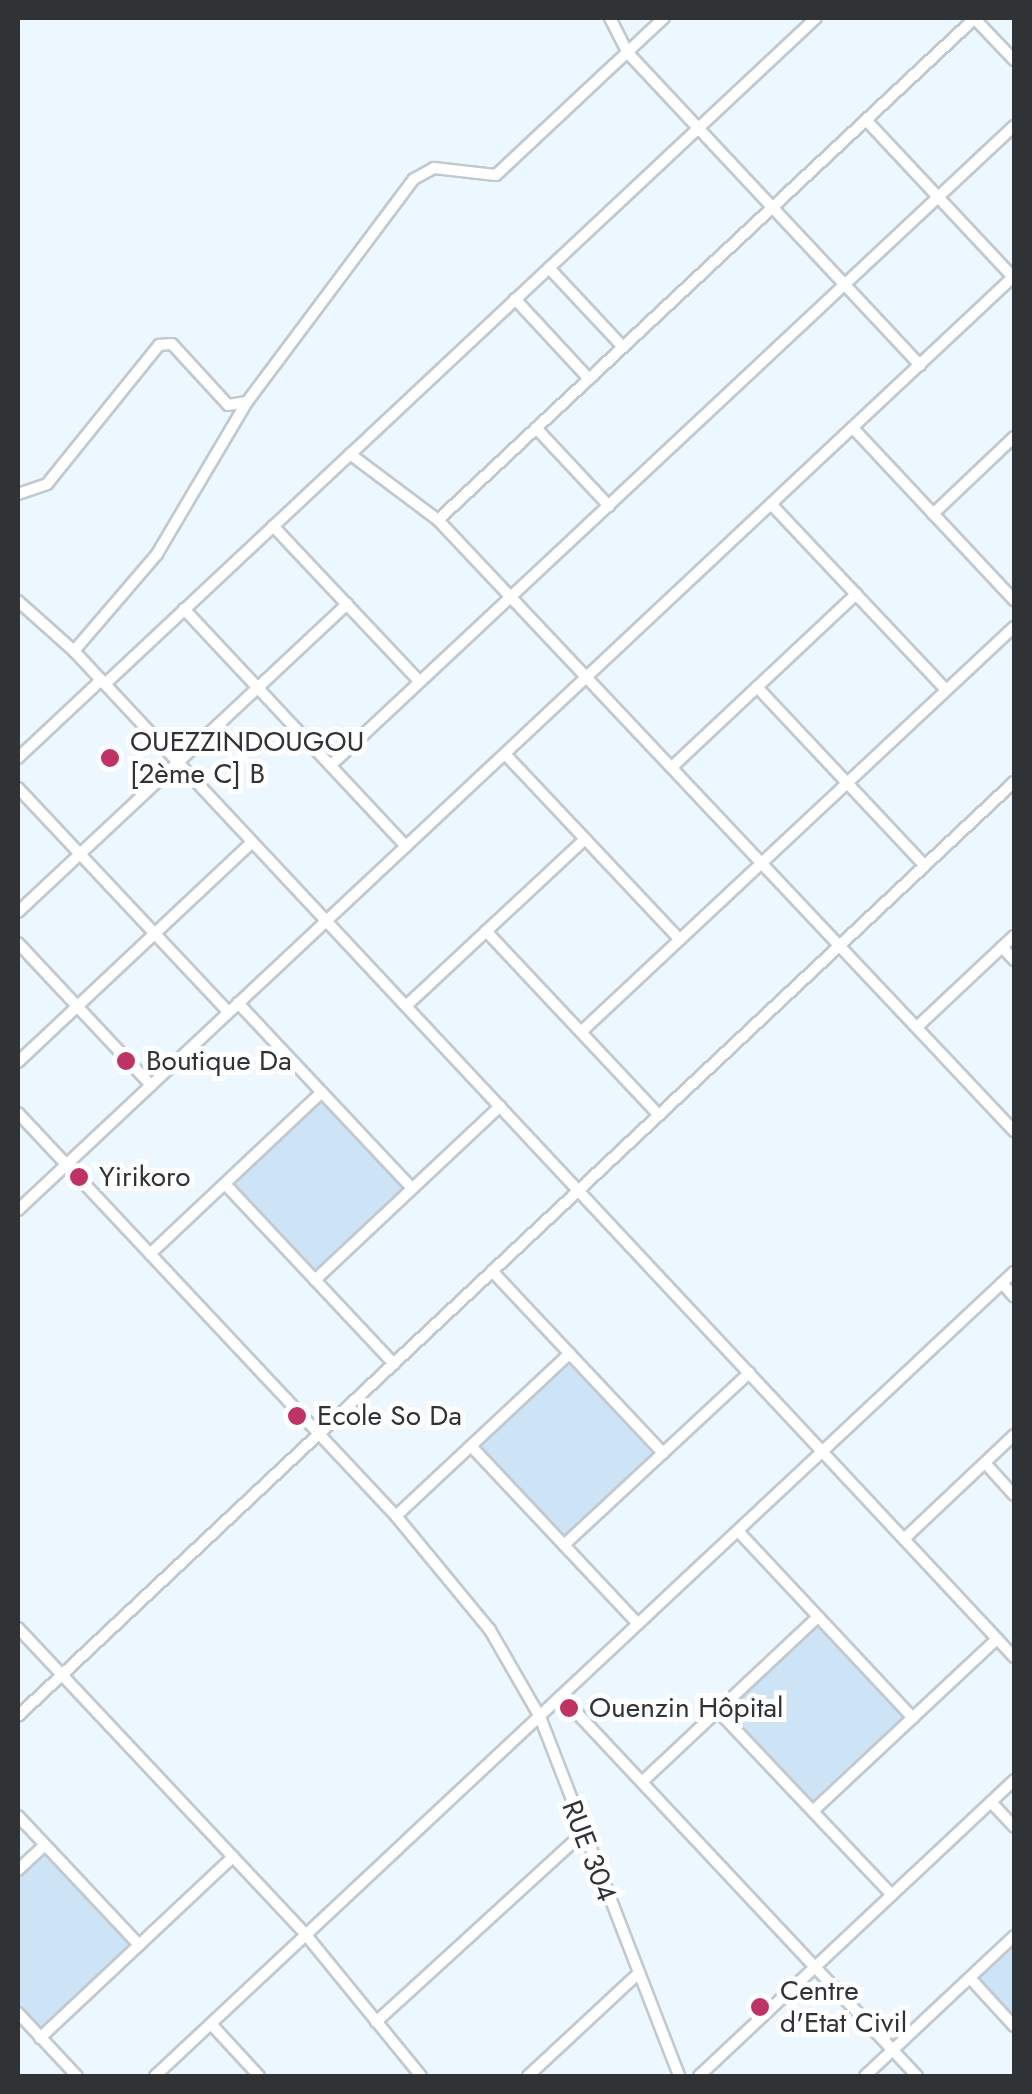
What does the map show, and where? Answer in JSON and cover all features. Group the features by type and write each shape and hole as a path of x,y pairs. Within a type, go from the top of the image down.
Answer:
{"street":[{"path":"610,18 627,52 920,364"},
{"path":"74,650 156,554 247,402 414,178 434,168 496,175 664,18"},
{"path":"18,758 184,609 816,18"},
{"path":"438,520 975,18 1014,60"},
{"path":"18,1210 1014,277 866,120"},
{"path":"332,766 1014,126"},
{"path":"549,268 623,347"},
{"path":"515,299 590,378"},
{"path":"18,494 47,484 158,345 172,344 228,405 247,402"},
{"path":"536,428 609,506"},
{"path":"852,428 1014,600"},
{"path":"933,514 1014,437"},
{"path":"350,454 438,520 1014,1131"},
{"path":"771,504 946,690"},
{"path":"273,526 420,682"},
{"path":"672,767 856,594"},
{"path":"18,912 347,604"},
{"path":"19,606 74,650 1014,1657"},
{"path":"184,609 406,846"},
{"path":"582,1032 1014,627"},
{"path":"757,687 925,866"},
{"path":"505,754 680,940"},
{"path":"18,1716 1014,782"},
{"path":"18,788 228,1012"},
{"path":"406,1006 584,839"},
{"path":"18,1062 252,842"},
{"path":"486,931 659,1115"},
{"path":"917,1028 1014,936"},
{"path":"18,943 151,1085"},
{"path":"1002,948 1014,960"},
{"path":"238,1003 412,1188"},
{"path":"150,1254 322,1092"},
{"path":"314,1280 500,1106"},
{"name":"RUE 304","path":"18,1113 396,1516 490,1630 540,1717 581,1834 678,2076"},
{"path":"225,1184 394,1364"},
{"path":"492,1271 663,1453"},
{"path":"155,2076 1014,1272"},
{"path":"1002,1283 1014,1297"},
{"path":"396,1516 570,1354"},
{"path":"564,1545 749,1372"},
{"path":"904,1539 1014,1435"},
{"path":"471,1446 638,1624"},
{"path":"985,1463 1014,1495"},
{"path":"738,1531 913,1718"},
{"path":"642,1782 818,1617"},
{"path":"18,1628 306,1935 421,2076"},
{"path":"813,1812 998,1639"},
{"path":"561,1696 917,2076"},
{"path":"718,1710 892,1895"},
{"path":"698,2076 1014,1780"},
{"path":"991,1802 1014,1827"},
{"path":"18,1816 139,1946"},
{"path":"376,2022 581,1834"},
{"path":"18,1870 44,1845"},
{"path":"40,2038 233,1857"},
{"path":"865,2076 1014,1936"},
{"path":"528,2076 639,1973"},
{"path":"970,1978 1014,2026"},
{"path":"18,2013 77,2076"},
{"path":"210,2024 260,2076"}],"shaded area":[{"path":"320,1098 406,1191 315,1275 229,1182"},
{"path":"568,1362 654,1455 563,1539 477,1446"},
{"path":"818,1626 904,1719 813,1803 727,1710"},
{"path":"46,1853 132,1946 41,2030 18,2004 18,1879"},
{"path":"1014,1939 1014,2018 975,1975"}],"place":[{"name":"OUEZZINDOUGOU [2ème C] B","path":"110,758"},
{"name":"Boutique Da","path":"126,1061"},
{"name":"Yirikoro","path":"79,1177"},
{"name":"Ecole So Da","path":"297,1416"},
{"name":"Ouenzin Hôpital","path":"569,1708"},
{"name":"Centre d'Etat Civil","path":"760,2007"}]}
